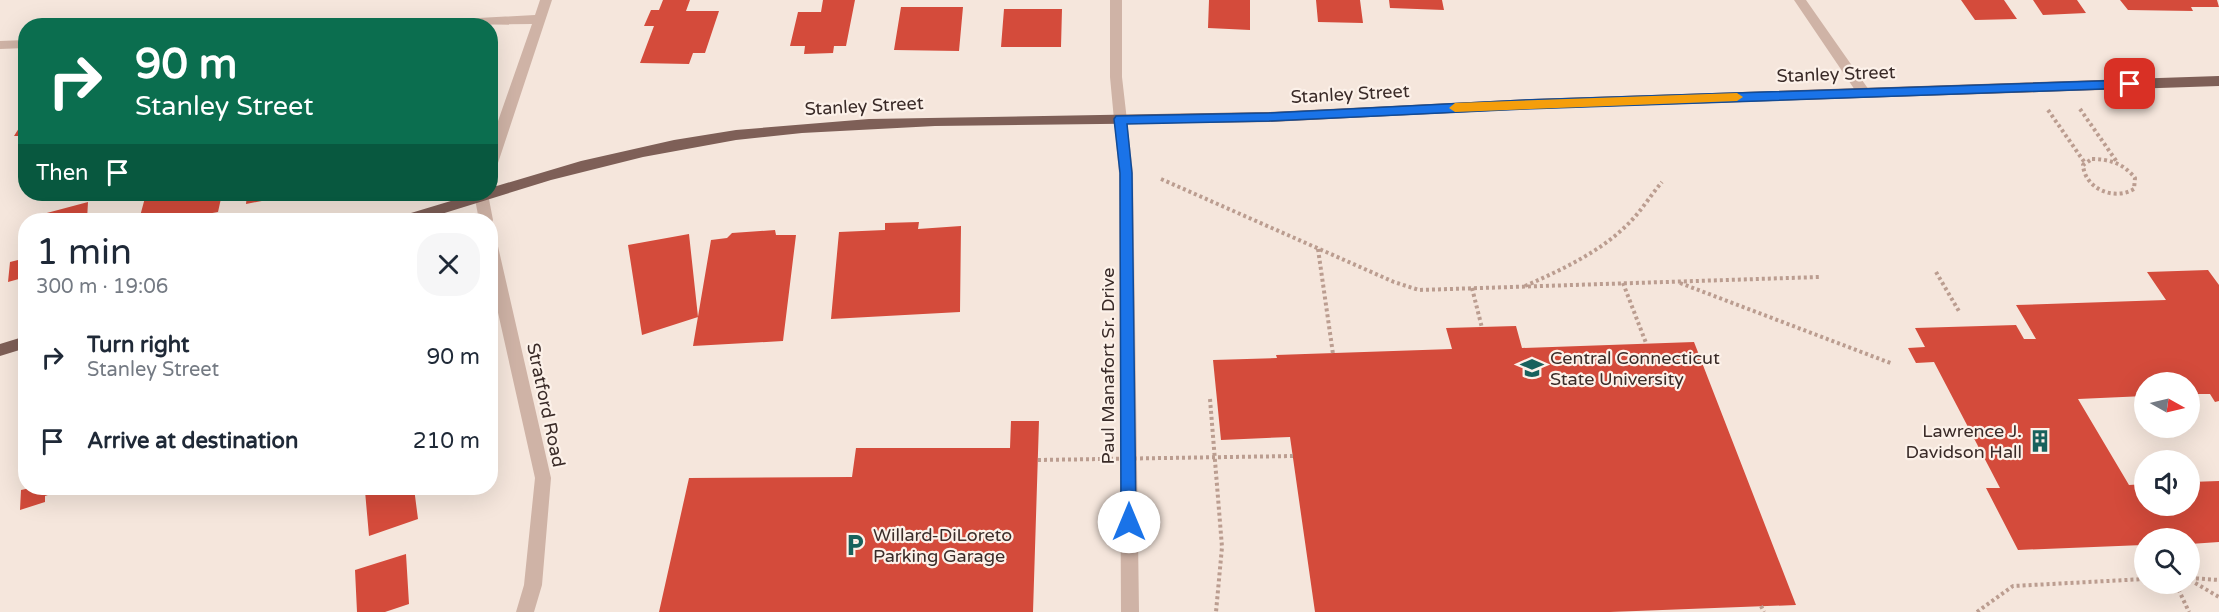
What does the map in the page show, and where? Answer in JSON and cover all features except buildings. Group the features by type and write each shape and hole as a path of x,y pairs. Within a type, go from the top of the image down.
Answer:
{"main road":[{"name":"Stanley Street","path":"498,190 601,160 653,149 734,135 873,123 1274,117 1536,104 2219,81"},
{"name":"Stanley Street","path":"428,213 464,201"},
{"path":"0,350 18,344"}],"street":[{"path":"498,142 546,0"},
{"name":"Paul Manafort Sr. Drive","path":"1116,0 1116,76 1126,173 1130,612"},
{"path":"1800,0 1864,93"},
{"path":"498,21 538,19"},
{"path":"0,45 18,44"},
{"name":"Stratford Road","path":"498,278 543,478 533,585 525,612"}],"path":[{"path":"2076,103 2120,165"},
{"path":"2044,105 2085,163"},
{"path":"2092,159 2100,159 2120,165 2130,172 2136,184 2130,193 2123,195 2105,192 2089,182 2083,170 2085,163 2092,159"},
{"path":"1161,179 1394,282 1419,290 1819,277"},
{"path":"1521,287 1567,267 1599,247 1626,225 1662,182"},
{"path":"1318,248 1333,354"},
{"path":"1936,272 1960,313"},
{"path":"1677,282 1893,364"},
{"path":"1623,284 1646,343"},
{"path":"1472,288 1482,327"},
{"path":"1210,399 1222,547 1216,612"},
{"path":"1038,460 1293,456"},
{"path":"2200,579 2219,580"},
{"path":"1977,612 2013,586 2134,580"},
{"path":"2200,585 2219,597"},
{"path":"2181,594 2189,612"},
{"path":"1761,606 1764,612"}],"slow traffic":[{"path":"1455,108 1737,97"}],"place":[{"name":"Central Connecticut State University","path":"1532,368"},
{"name":"Lawrence J. Davidson Hall","path":"2040,441"},
{"name":"Willard-DiLoreto Parking Garage","path":"855,545"}],"route":[{"path":"1129,522 1126,173 1120,119 1269,117 1525,104 2130,84"}]}
